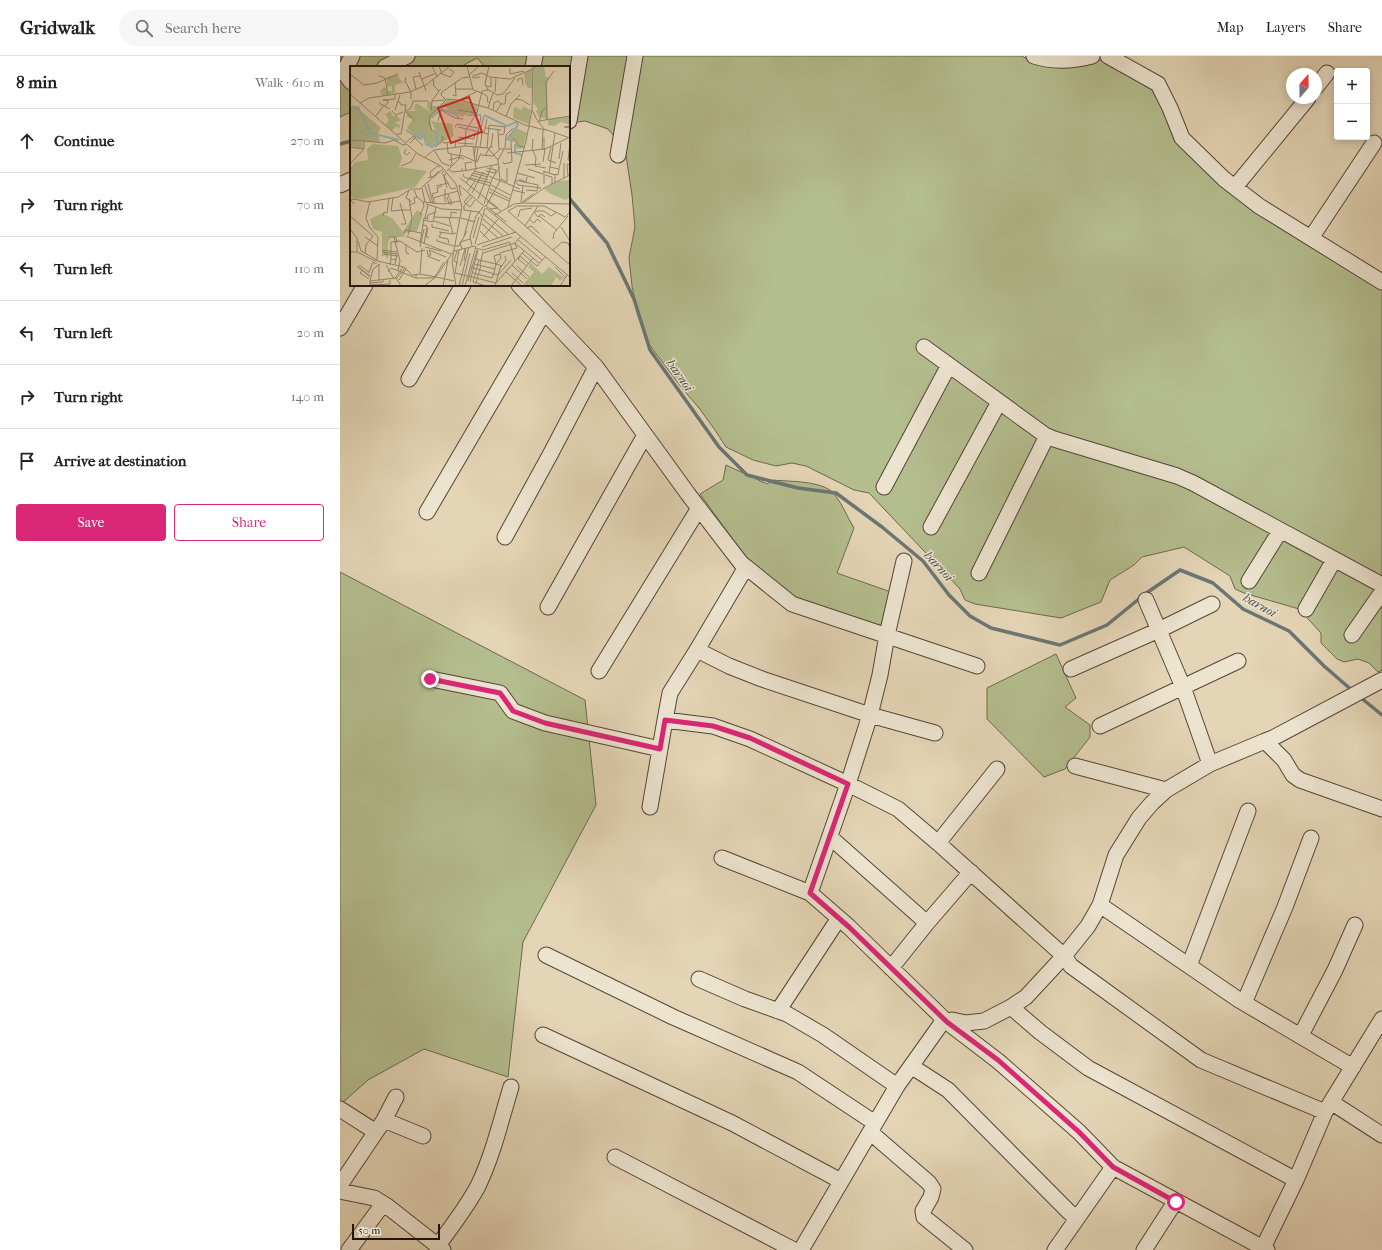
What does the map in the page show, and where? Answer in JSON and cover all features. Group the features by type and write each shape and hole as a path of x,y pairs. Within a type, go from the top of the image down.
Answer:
{"street":[{"path":"350,81 344,72 352,56"},
{"path":"387,66 407,56"},
{"path":"533,66 535,56"},
{"path":"570,115 580,56"},
{"path":"618,155 635,56"},
{"path":"1034,56 1058,60 1092,56"},
{"path":"1108,56 1158,84 1170,108 1182,138 1224,179 1259,206 1382,282"},
{"path":"1322,79 1327,73"},
{"path":"340,87 350,83"},
{"path":"1235,187 1303,104"},
{"path":"1311,238 1374,143"},
{"path":"340,185 350,180"},
{"path":"340,328 364,286"},
{"path":"409,379 462,286"},
{"path":"520,286 596,368 741,563 792,604 976,666"},
{"path":"426,512 544,312"},
{"path":"924,347 1047,436 1177,476 1382,585"},
{"path":"884,487 950,365"},
{"path":"505,537 596,368"},
{"path":"931,527 999,402"},
{"path":"548,607 645,435"},
{"path":"979,573 1047,436"},
{"path":"599,671 699,508"},
{"path":"1249,581 1280,531"},
{"path":"1306,609 1334,560"},
{"path":"810,893 870,715 904,561"},
{"path":"650,807 670,693 746,567"},
{"path":"1352,635 1382,592"},
{"path":"1146,600 1183,687 1210,764"},
{"path":"1071,668 1159,630 1212,604"},
{"path":"697,650 729,666 762,679 870,715 935,733"},
{"path":"1100,726 1238,662"},
{"path":"430,679 500,693 513,711 545,723 660,749"},
{"path":"801,1250 897,1086 941,1024 952,1020 966,1023 984,1021 1011,1007 1026,997 1064,956 1088,926 1100,905 1116,855 1139,818 1166,790 1210,764 1269,740 1382,680"},
{"path":"665,720 713,726 750,738 898,809 971,872 1064,956 1071,966 1201,1060 1328,1107 1382,1135"},
{"path":"1269,740 1294,775 1300,780 1382,809"},
{"path":"1075,766 1166,790"},
{"path":"938,843 997,769"},
{"path":"1189,966 1248,811"},
{"path":"830,837 928,922"},
{"path":"1244,1003 1285,907 1311,838"},
{"path":"722,858 810,893 947,1022 998,1060 1079,1132 1113,1167 1264,1249 1328,1107 1382,1019"},
{"path":"891,968 971,872"},
{"path":"1100,905 1244,1003 1353,1066"},
{"path":"778,1011 838,918"},
{"path":"1301,1035 1335,970 1355,925"},
{"path":"546,955 673,1017 798,1072 873,1127 929,1182 933,1189 931,1198 923,1210 924,1217 965,1250"},
{"path":"699,979 745,999 787,1014 823,1035 897,1086"},
{"path":"1011,1007 1040,1032 1088,1068 1296,1180"},
{"path":"543,1035 732,1123 841,1181"},
{"path":"911,1066 948,1090 1069,1212 1077,1218"},
{"path":"340,1191 369,1197 383,1204 440,1248 472,1198 478,1185 492,1151 511,1088"},
{"path":"340,1185 380,1126 396,1097"},
{"path":"340,1110 380,1126 423,1136"},
{"path":"615,1157 794,1250"},
{"path":"1055,1250 1113,1167"},
{"path":"1144,1250 1176,1202"},
{"path":"349,1250 383,1204"}],"green space":[{"path":"340,56 1022,56 1032,62 1062,65 1099,60 1146,81 1164,109 1179,141 1382,287 1382,670 1378,672 1369,663 1358,659 1344,662 1337,659 1321,643 1321,633 1299,609 1235,589 1230,576 1184,547 1142,557 1134,565 1110,580 1101,602 1061,618 975,604 965,600 960,589 869,493 854,490 806,466 792,463 776,466 753,460 726,447 699,408 648,343 638,316 632,286 629,258 635,227 625,149 608,129 585,121 570,123 570,66 484,66 477,58 462,66 350,66 350,112 340,117"},
{"path":"726,465 767,484 773,480 815,484 830,490 835,495 854,528 837,573 891,592 882,627 795,597 745,556 700,494 723,480"},
{"path":"340,572 585,700 596,805 523,942 508,1077 424,1049 368,1080 340,1105"},
{"path":"1056,654 1076,698 1065,707 1090,725 1090,737 1065,769 1044,777 987,719 987,688"}],"waterway":[{"name":"harnoi","path":"340,144 350,141"},
{"name":"harnoi","path":"570,199 607,243 634,299 650,350 719,447 747,475 798,488 836,493 882,527 923,561 949,595 970,616 991,628 1060,645 1107,625 1145,594 1180,570 1213,583 1243,609 1289,631 1324,666 1354,692"},
{"name":"harnoi","path":"1360,697 1382,715"}],"route":[{"path":"430,679 500,693 513,711 545,723 660,749 665,720 713,726 750,738 848,784 810,893 849,927 947,1022 998,1060 1079,1132 1113,1167 1176,1202"}]}
